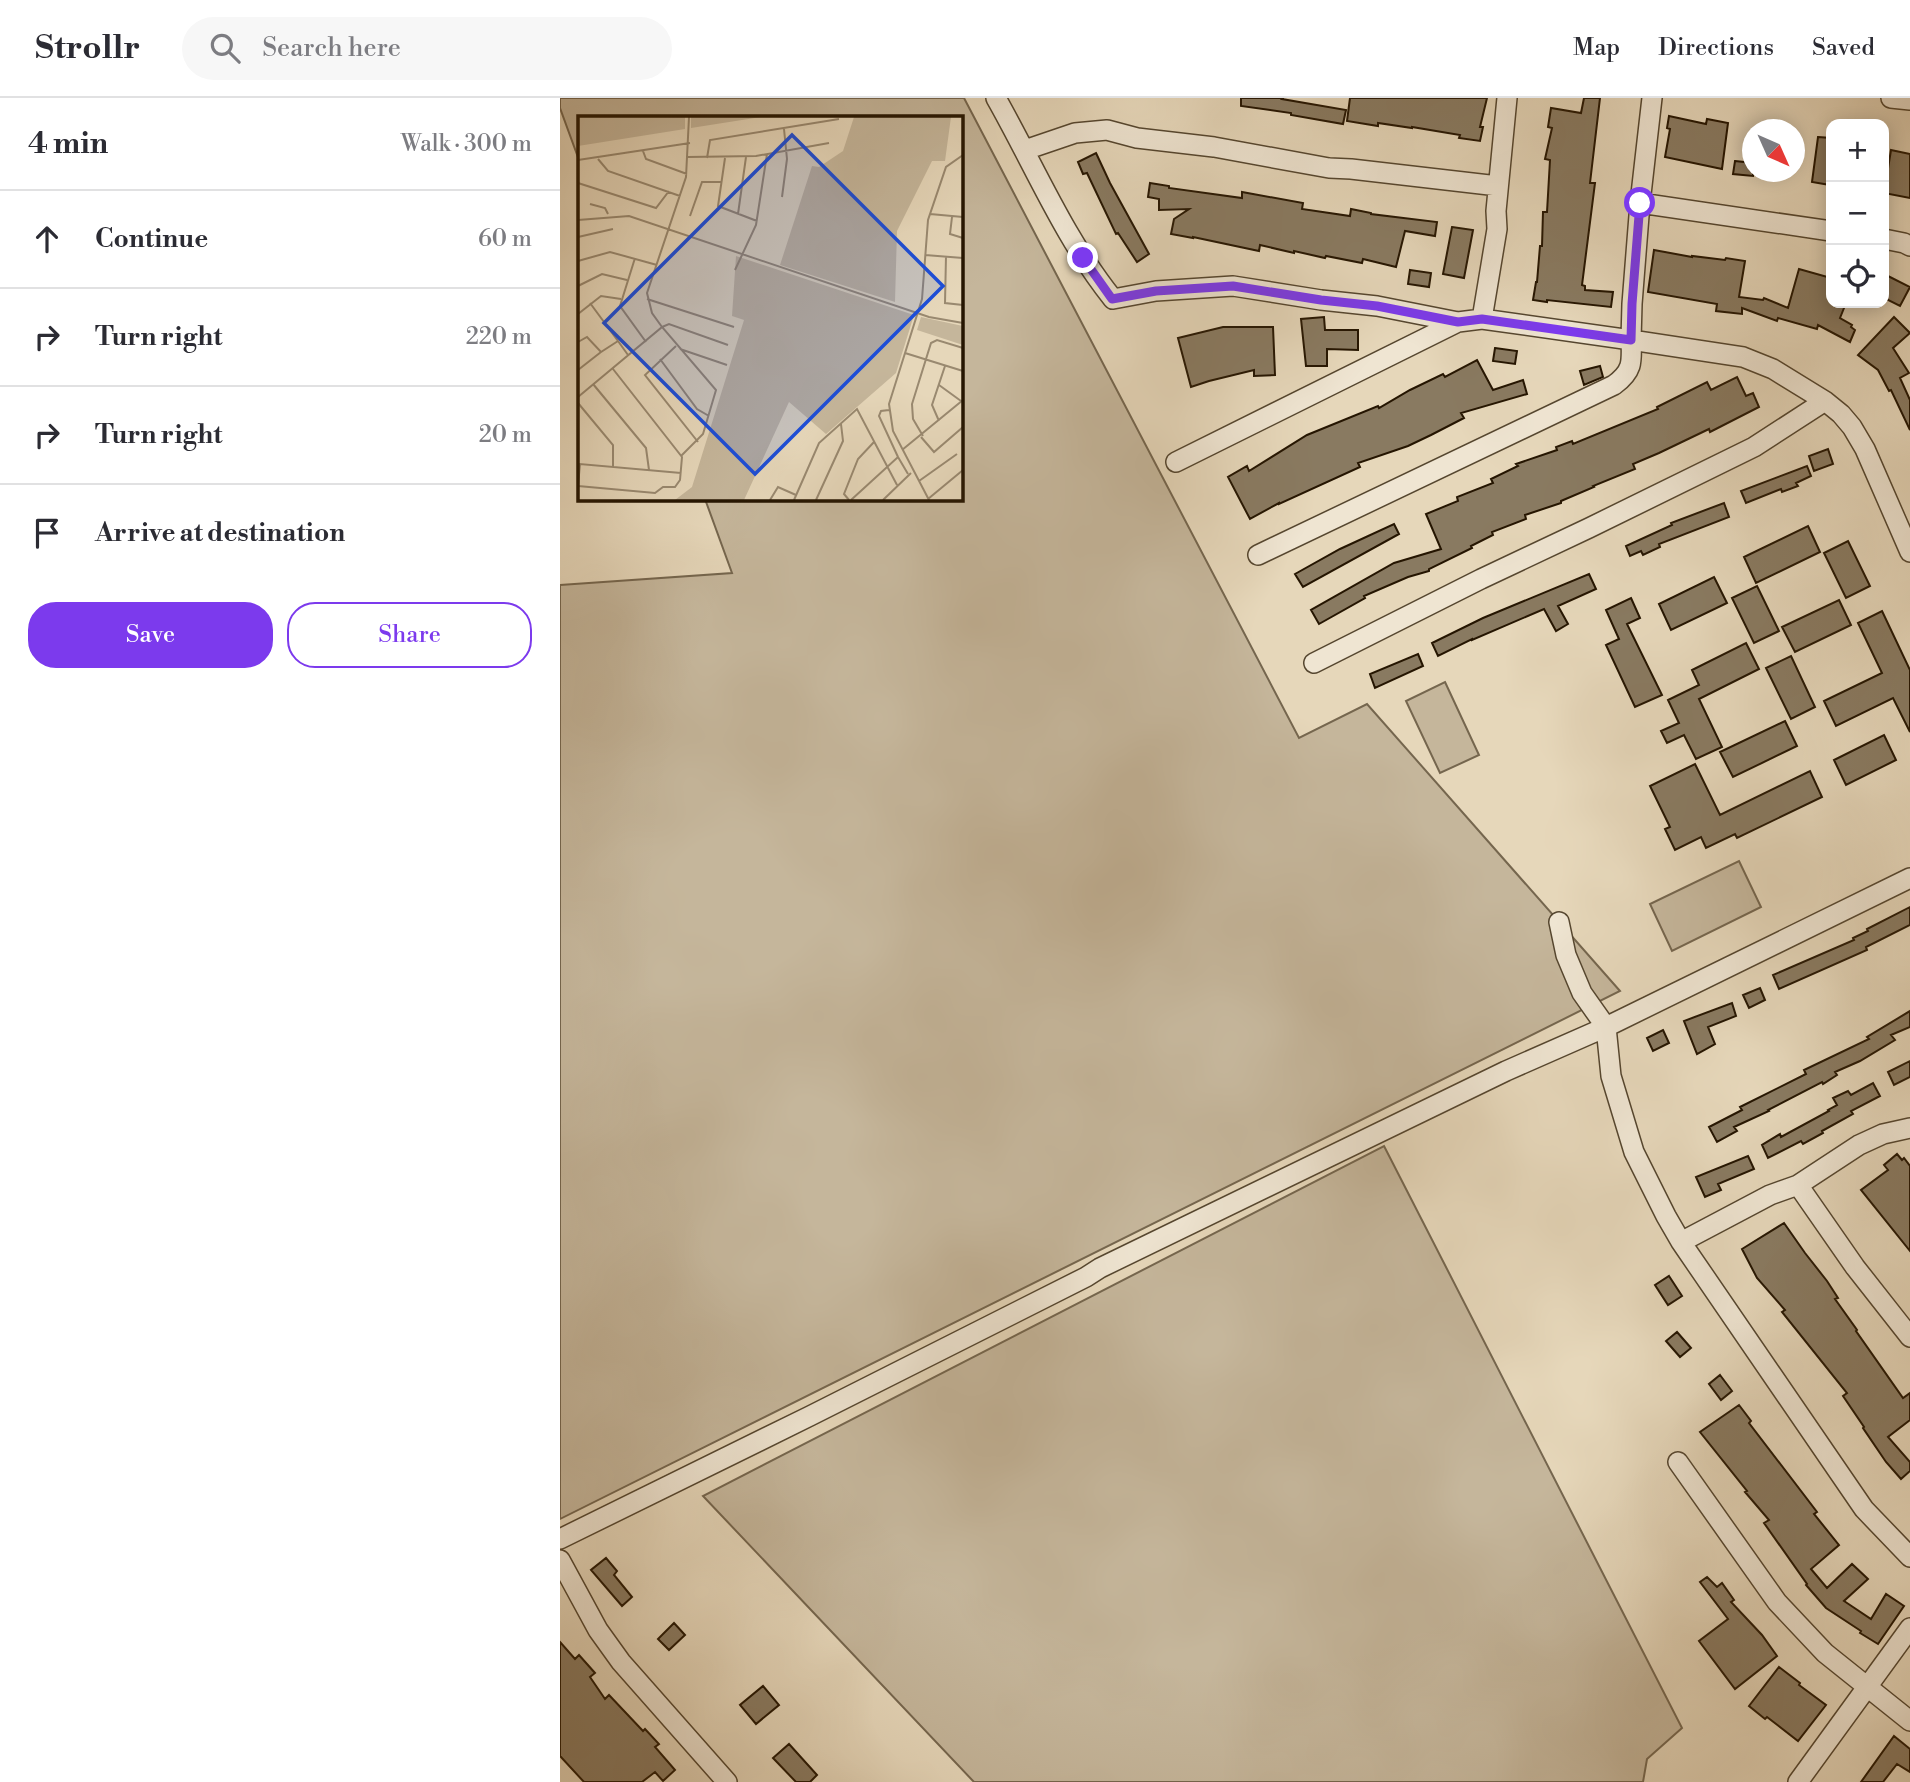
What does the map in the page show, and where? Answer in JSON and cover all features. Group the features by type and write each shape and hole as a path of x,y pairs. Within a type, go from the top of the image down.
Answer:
{"street":[{"path":"996,98 1061,222 1112,299 1156,291 1233,286 1377,306 1458,322 1482,319 1743,357 1773,369 1825,401 1847,421 1866,449 1910,552"},
{"path":"1482,319 1497,229 1496,211 1507,98"},
{"path":"1258,555 1614,385 1625,377 1632,363 1632,304 1652,98"},
{"path":"1891,98 1910,100"},
{"path":"1025,150 1075,132 1107,130 1137,138 1329,168 1498,186"},
{"path":"1640,203 1826,230"},
{"path":"1889,240 1910,246"},
{"path":"1176,462 1458,322"},
{"path":"1314,663 1754,447 1825,401"},
{"path":"560,1539 810,1416 1100,1268 1506,1071 1606,1027 1910,878"},
{"path":"1559,922 1566,955 1582,993 1606,1027 1611,1076 1634,1152 1666,1216 1837,1472 1857,1500 1910,1558"},
{"path":"1681,1242 1770,1195 1798,1185 1859,1145 1883,1134 1910,1128"},
{"path":"1798,1185 1855,1267 1910,1337"},
{"path":"1678,1462 1777,1602 1825,1653 1910,1721"},
{"path":"560,1560 598,1630 621,1662 727,1782"},
{"path":"1798,1782 1910,1628"}],"shaded area":[{"path":"560,98 964,98 1299,738 1367,704 1620,991 560,1519 560,585 732,573 705,500 962,500 962,116 578,116 578,157 560,108"},
{"path":"1445,682 1479,755 1440,773 1406,701"},
{"path":"1739,861 1761,907 1672,951 1650,904"},
{"path":"1384,1146 1682,1728 1647,1759 1643,1782 974,1782 703,1496"}],"building":[{"path":"1241,98 1283,98 1346,110 1343,124 1241,106"},
{"path":"1350,98 1487,98 1480,127 1483,127 1480,141 1412,127 1378,123 1378,126 1347,121"},
{"path":"1584,98 1600,98 1590,183 1595,183 1582,285 1585,290 1613,292 1611,307 1533,300 1542,246 1543,212 1547,212 1550,160 1545,159 1552,128 1548,127 1551,108 1581,113"},
{"path":"1669,116 1706,124 1707,119 1728,123 1722,169 1665,157 1670,129 1667,128"},
{"path":"1818,137 1826,138 1826,184 1812,182"},
{"path":"1891,150 1910,154 1910,198 1889,194"},
{"path":"1096,153 1149,254 1137,262 1118,233 1116,234 1087,173 1083,174 1078,162"},
{"path":"1735,161 1742,162 1742,175 1733,174"},
{"path":"1150,183 1242,198 1242,192 1303,203 1302,209 1350,216 1351,209 1437,222 1435,236 1405,231 1396,267 1363,259 1362,263 1326,256 1325,258 1260,245 1259,251 1171,234 1174,219 1189,209 1159,210 1159,199 1148,197"},
{"path":"1452,227 1473,230 1464,278 1443,274"},
{"path":"1654,250 1692,257 1745,261 1739,297 1764,298 1788,308 1799,269 1826,277 1826,308 1844,308 1840,318 1855,330 1850,342 1818,325 1817,329 1778,318 1777,321 1742,308 1742,314 1716,311 1717,304 1648,292"},
{"path":"1410,270 1431,273 1429,287 1408,284"},
{"path":"1889,276 1910,287 1900,306 1889,300"},
{"path":"1324,317 1325,330 1358,330 1358,350 1327,349 1327,366 1306,366 1301,319"},
{"path":"1894,317 1910,333 1893,348 1909,373 1900,378 1910,400 1910,430 1878,370 1858,355"},
{"path":"1223,327 1273,327 1275,375 1254,376 1254,370 1191,387 1178,338"},
{"path":"1495,348 1517,351 1515,364 1493,361"},
{"path":"1477,360 1493,390 1523,380 1527,394 1461,413 1464,418 1431,435 1358,463 1360,467 1250,519 1228,477 1247,466 1249,471 1307,435 1378,406 1379,408 1410,390 1443,374 1445,377"},
{"path":"1600,366 1603,377 1584,385 1580,371"},
{"path":"1737,377 1746,396 1753,393 1759,407 1710,432 1709,429 1633,464 1635,469 1561,503 1525,515 1526,519 1492,532 1493,535 1471,546 1472,548 1429,571 1364,596 1365,598 1319,624 1311,610 1394,563 1441,549 1426,514 1458,501 1457,497 1493,483 1491,479 1518,466 1516,464 1658,409 1657,407 1707,382 1711,390"},
{"path":"1828,449 1833,464 1814,471 1809,456"},
{"path":"1807,466 1811,476 1796,483 1798,486 1782,492 1781,489 1746,503 1741,491"},
{"path":"1724,503 1729,517 1659,544 1660,547 1643,555 1641,551 1630,556 1626,546 1672,525 1671,523"},
{"path":"1394,524 1399,534 1303,587 1295,574 1340,549"},
{"path":"1808,526 1820,552 1756,583 1744,557"},
{"path":"1848,541 1870,586 1846,598 1824,553"},
{"path":"1589,574 1596,589 1558,606 1568,624 1556,631 1544,609 1438,656 1432,643 1483,618"},
{"path":"1714,577 1727,603 1671,630 1659,604"},
{"path":"1757,586 1779,631 1754,643 1732,598"},
{"path":"1631,598 1640,618 1627,624 1662,695 1635,707 1606,645 1619,639 1606,610"},
{"path":"1839,600 1851,625 1795,652 1782,627"},
{"path":"1882,611 1910,670 1910,732 1893,698 1836,726 1824,701 1882,673 1858,623"},
{"path":"1746,643 1759,669 1699,699 1722,747 1696,759 1684,735 1667,743 1661,731 1679,723 1668,700 1699,685 1692,670"},
{"path":"1418,654 1423,666 1375,688 1370,674"},
{"path":"1791,656 1815,707 1791,719 1766,668"},
{"path":"1785,721 1797,746 1733,777 1720,752"},
{"path":"1884,735 1896,760 1846,785 1834,760"},
{"path":"1695,764 1720,815 1810,771 1822,797 1737,838 1735,834 1706,848 1701,837 1675,850 1665,829 1670,827 1650,786"},
{"path":"1910,907 1910,925 1866,947 1867,950 1779,989 1773,975 1854,940 1853,938 1868,931 1867,929"},
{"path":"1760,988 1765,1000 1749,1008 1743,995"},
{"path":"1732,1003 1736,1016 1708,1027 1715,1044 1697,1054 1684,1021"},
{"path":"1910,1011 1910,1027 1891,1035 1895,1040 1835,1072 1837,1075 1823,1084 1822,1082 1734,1127 1737,1131 1717,1142 1709,1127 1742,1110 1740,1107 1806,1074 1804,1070 1869,1039 1867,1037"},
{"path":"1663,1030 1669,1043 1653,1051 1647,1038"},
{"path":"1910,1061 1910,1077 1894,1085 1888,1072"},
{"path":"1873,1083 1880,1096 1851,1111 1853,1114 1822,1131 1823,1133 1768,1158 1762,1145 1829,1111 1837,1105 1833,1098 1848,1091 1851,1095"},
{"path":"1897,1154 1910,1166 1910,1251 1861,1190 1888,1170 1884,1165"},
{"path":"1748,1156 1754,1169 1718,1184 1721,1190 1705,1197 1696,1177"},
{"path":"1784,1223 1827,1281 1838,1298 1835,1299 1903,1398 1910,1393 1910,1420 1888,1437 1910,1462 1910,1471 1901,1479 1863,1428 1843,1396 1847,1393 1782,1312 1785,1310 1757,1278 1742,1249"},
{"path":"1669,1276 1682,1296 1668,1305 1655,1285"},
{"path":"1677,1332 1691,1348 1680,1357 1666,1341"},
{"path":"1720,1375 1732,1391 1721,1400 1709,1384"},
{"path":"1739,1405 1751,1421 1749,1423 1817,1512 1814,1514 1839,1545 1811,1569 1827,1588 1852,1564 1868,1579 1844,1601 1871,1619 1886,1594 1904,1606 1878,1644 1826,1608 1806,1585 1764,1523 1769,1520 1700,1432"},
{"path":"606,1558 617,1571 614,1575 632,1597 622,1606 591,1570"},
{"path":"1707,1577 1717,1587 1722,1583 1734,1600 1731,1602 1762,1635 1777,1656 1735,1689 1699,1641 1728,1619 1700,1582"},
{"path":"674,1623 685,1635 669,1650 658,1639"},
{"path":"560,1642 575,1659 579,1655 595,1673 590,1677 605,1699 609,1695 659,1744 655,1747 675,1770 663,1781 655,1772 642,1782 584,1782 560,1756"},
{"path":"1779,1667 1826,1705 1798,1741 1749,1706"},
{"path":"763,1686 779,1705 756,1724 740,1705"},
{"path":"1894,1736 1910,1749 1910,1772 1897,1764 1883,1782 1861,1782"},
{"path":"789,1744 817,1775 810,1782 796,1782 773,1758"}],"route":[{"path":"1083,258 1112,299 1156,291 1233,286 1377,306 1458,322 1482,319 1631,340 1640,203"}]}
